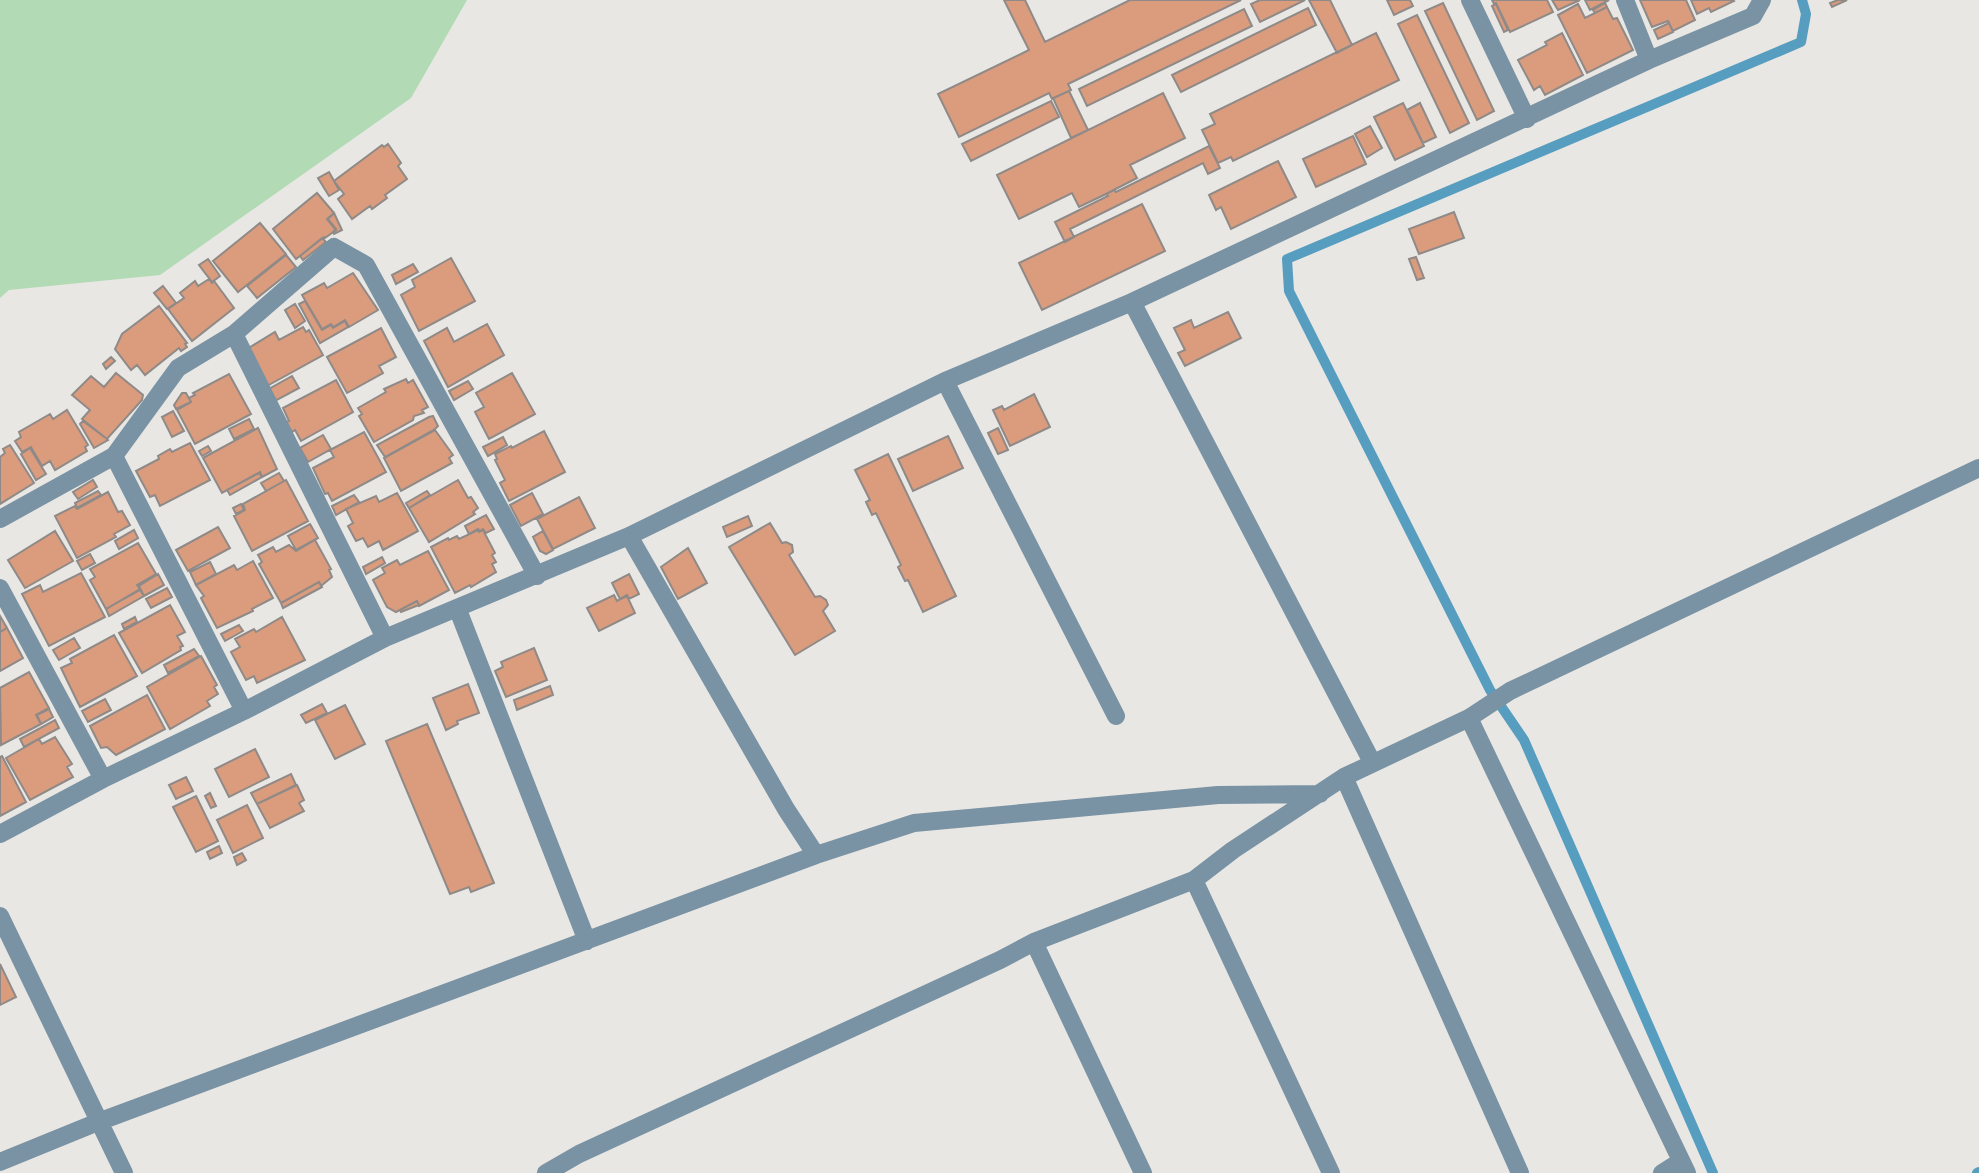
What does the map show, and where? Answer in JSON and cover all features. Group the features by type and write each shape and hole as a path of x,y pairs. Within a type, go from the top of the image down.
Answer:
{"street":[{"path":"1470,0 1527,119"},
{"path":"1625,0 1649,60"},
{"path":"0,834 103,779 244,711 385,638 458,610 629,536 945,381 1132,302 1649,60 1753,16 1762,0"},
{"path":"0,519 114,456 178,368 233,334 334,247 366,265 537,576"},
{"path":"1132,302 1372,762"},
{"path":"233,334 385,638"},
{"path":"945,381 1116,716"},
{"path":"114,456 244,711"},
{"path":"546,1173 579,1154 1034,942 1194,880 1233,850 1344,777 1372,762 1469,718 1510,691 1979,468"},
{"path":"629,536 786,809 816,855"},
{"path":"0,589 103,779"},
{"path":"458,610 587,941"},
{"path":"1469,718 1684,1167 1662,1173"},
{"path":"1344,777 1520,1173"},
{"path":"0,1162 98,1122 816,855 914,824 1218,795 1320,794"},
{"path":"1194,880 1331,1173"},
{"path":"0,916 124,1173"},
{"path":"1034,942 1143,1173"}],"green space":[{"path":"0,0 467,0 411,98 160,275 9,290 0,298"}],"building":[{"path":"1004,0 1025,0 1045,42 1130,0 1241,0 1068,84 1071,90 1052,99 1049,93 959,137 938,94 1029,50"},
{"path":"1260,0 1305,0 1260,22 1251,4"},
{"path":"1309,0 1330,0 1352,45 1337,53"},
{"path":"1387,0 1410,0 1413,6 1394,15"},
{"path":"1492,0 1547,0 1553,12 1510,32"},
{"path":"1552,0 1580,0 1558,10"},
{"path":"1585,0 1609,0 1590,10"},
{"path":"1640,0 1686,0 1695,20 1673,31 1668,21 1652,27"},
{"path":"1691,0 1734,1 1711,12 1709,8 1697,14"},
{"path":"1847,0 1832,7 1830,3"},
{"path":"1443,3 1494,111 1477,120 1425,11"},
{"path":"1605,3 1607,7 1595,13 1593,10"},
{"path":"1496,4 1508,30 1504,32 1492,6"},
{"path":"1578,4 1585,18 1607,7 1613,19 1617,18 1633,50 1587,73 1558,15"},
{"path":"1308,8 1316,25 1181,92 1172,75"},
{"path":"1244,9 1252,26 1087,106 1079,89"},
{"path":"1417,15 1469,123 1450,133 1398,24"},
{"path":"1669,23 1673,32 1658,39 1654,30"},
{"path":"1376,33 1399,80 1233,161 1231,157 1218,163 1202,130 1215,124 1210,114"},
{"path":"1562,33 1583,75 1545,95 1540,86 1534,90 1518,60 1547,45 1545,42"},
{"path":"1069,91 1088,130 1071,138 1053,98"},
{"path":"1163,93 1185,138 1130,165 1137,178 1106,194 1079,207 1072,193 1019,219 997,175"},
{"path":"1051,101 1059,117 971,161 962,144"},
{"path":"1403,103 1424,146 1395,160 1374,117"},
{"path":"1420,103 1436,137 1423,143 1407,110"},
{"path":"1370,126 1382,148 1367,157 1355,134"},
{"path":"1353,136 1366,164 1316,187 1303,159"},
{"path":"388,144 401,163 398,166 407,179 385,195 387,198 372,209 370,206 352,219 338,199 344,194 334,181 382,145 384,147"},
{"path":"1209,146 1220,168 1208,174 1203,163 1070,229 1074,237 1065,242 1055,222 1108,196 1106,194 1114,190 1116,192"},
{"path":"1278,161 1296,197 1231,229 1221,207 1216,210 1209,195"},
{"path":"329,172 339,190 329,196 318,178"},
{"path":"317,193 334,213 327,219 336,230 296,259 273,229"},
{"path":"1142,204 1165,251 1042,310 1019,263"},
{"path":"1454,212 1464,238 1419,254 1409,229"},
{"path":"334,213 342,230 334,234 336,229 328,219"},
{"path":"260,223 286,254 238,292 213,261"},
{"path":"322,238 326,242 303,260 300,256"},
{"path":"286,255 296,267 257,298 247,286"},
{"path":"1416,257 1424,278 1417,280 1409,259"},
{"path":"451,258 475,301 419,331 401,295 415,287 412,280"},
{"path":"208,259 220,276 212,282 199,265"},
{"path":"413,264 418,272 396,284 392,275"},
{"path":"353,273 378,310 349,327 345,320 333,327 331,324 322,329 302,295 324,283 327,288"},
{"path":"209,279 212,283 214,281 234,308 192,341 168,309 184,298 180,293 195,281 198,286"},
{"path":"163,286 176,303 167,309 154,293"},
{"path":"305,301 322,330 331,325 333,328 345,321 348,327 320,343 299,304"},
{"path":"295,304 305,321 295,328 285,310"},
{"path":"159,306 187,343 187,347 181,351 179,348 145,375 137,365 131,370 115,349 122,334"},
{"path":"1228,312 1241,338 1185,366 1178,353 1185,350 1174,328 1191,320 1194,328"},
{"path":"487,324 504,355 448,387 424,341 447,328 454,342"},
{"path":"303,327 306,332 309,330 323,355 267,386 247,349 275,332 279,340"},
{"path":"381,328 396,357 379,366 383,373 347,393 327,357"},
{"path":"111,357 115,361 106,369 103,364"},
{"path":"116,373 143,395 142,400 107,439 82,419 90,410 72,395 91,376 104,387"},
{"path":"512,373 535,414 489,439 475,412 484,407 476,393"},
{"path":"229,374 251,414 195,444 177,410 191,402 189,398 195,395 193,393"},
{"path":"292,376 299,388 275,401 269,389"},
{"path":"406,379 408,383 413,380 428,407 422,410 424,413 414,416 413,420 374,442 359,416 362,414 358,408 386,392 384,389"},
{"path":"336,380 353,412 301,441 295,430 292,432 286,422 289,421 283,408"},
{"path":"468,381 473,389 454,400 449,391"},
{"path":"182,393 186,393 191,402 176,409 174,405"},
{"path":"1034,394 1050,427 1010,446 993,410 1002,406 1004,410"},
{"path":"67,410 88,445 85,447 87,451 55,470 50,461 42,466 31,447 22,452 15,441 21,437 19,432 50,414 53,419"},
{"path":"173,411 184,431 172,437 162,417"},
{"path":"433,416 438,426 435,429 385,457 377,445"},
{"path":"249,419 254,429 234,439 229,429"},
{"path":"83,421 108,440 94,448 80,424"},
{"path":"258,428 277,469 262,477 260,472 222,493 203,458"},
{"path":"998,428 1008,450 998,454 988,433"},
{"path":"435,430 453,455 449,458 452,463 401,491 384,458"},
{"path":"544,431 565,472 509,501 500,483 505,480 495,460 495,454"},
{"path":"364,432 386,472 332,501 328,493 325,494 313,468 334,457 330,450"},
{"path":"323,435 331,449 308,462 300,448"},
{"path":"948,436 963,468 913,491 898,459"},
{"path":"503,437 507,445 488,456 483,447"},
{"path":"190,443 210,480 160,506 155,495 150,497 136,471 159,459 158,456 170,449 172,452"},
{"path":"10,445 34,483 0,504 0,457 5,453 3,449"},
{"path":"208,446 211,451 202,456 199,451"},
{"path":"30,448 46,474 36,480 21,454"},
{"path":"888,454 956,596 923,612 908,580 905,581 898,567 901,565 876,513 872,515 866,502 870,500 855,470"},
{"path":"259,473 262,477 230,495 227,490"},
{"path":"279,473 284,481 266,491 261,483"},
{"path":"93,480 97,487 78,499 73,492"},
{"path":"286,480 308,521 252,551 234,516 245,510 243,504"},
{"path":"458,480 468,498 471,497 478,508 473,512 475,514 429,542 409,508"},
{"path":"98,491 101,495 77,508 75,503"},
{"path":"427,491 430,495 409,508 406,503"},
{"path":"108,492 118,512 122,511 130,525 114,534 116,537 77,558 55,516 75,506 77,509"},
{"path":"397,493 418,531 383,550 379,541 368,547 363,538 356,541 348,526 353,523 346,509 376,496 379,502"},
{"path":"532,493 543,514 521,526 510,505"},
{"path":"354,495 359,502 336,515 332,506"},
{"path":"579,497 595,528 553,549 537,519"},
{"path":"241,504 244,510 236,514 233,508"},
{"path":"486,515 494,529 486,533 483,529 478,529 469,534 465,526"},
{"path":"748,516 752,526 727,537 723,527"},
{"path":"770,523 782,543 792,545 793,552 789,555 815,597 820,596 826,600 828,605 823,611 835,631 795,655 729,547"},
{"path":"310,524 318,538 296,550 288,536"},
{"path":"218,527 230,548 188,571 176,550"},
{"path":"134,530 138,538 119,549 115,541"},
{"path":"483,530 495,553 492,555 496,562 492,564 496,572 455,593 431,547 448,538 449,540 457,536 459,539"},
{"path":"55,531 73,561 25,588 8,560"},
{"path":"543,531 553,550 546,554 540,551 533,537"},
{"path":"315,540 331,569 329,570 332,577 321,586 319,582 281,603 259,564 262,562 258,555 273,547 276,552 289,545 296,551"},
{"path":"138,543 156,574 137,585 140,589 106,609 90,580 95,577 90,569"},
{"path":"688,548 707,583 678,599 661,567"},
{"path":"428,551 449,590 419,606 417,601 396,612 387,607 373,580 385,573 382,568 397,560 400,565"},
{"path":"90,554 95,563 82,570 77,561"},
{"path":"382,557 385,563 366,574 363,567"},
{"path":"253,561 273,598 217,628 201,598 204,596 196,585 234,565 237,570"},
{"path":"210,562 216,574 196,585 190,572"},
{"path":"81,573 105,617 49,646 22,594 40,585 43,592"},
{"path":"158,574 164,585 144,596 139,586"},
{"path":"629,574 639,594 629,599 627,595 620,599 612,583"},
{"path":"319,582 322,587 283,608 281,603"},
{"path":"167,588 172,597 151,608 146,599"},
{"path":"140,590 144,596 109,616 106,609"},
{"path":"614,595 617,601 627,596 635,613 599,631 587,608"},
{"path":"417,601 419,605 401,612 400,610"},
{"path":"170,605 185,632 177,636 183,646 180,647 181,650 142,673 119,633"},
{"path":"0,616 7,628 0,632"},
{"path":"135,617 137,622 124,629 122,624"},
{"path":"282,617 305,660 257,683 254,676 246,680 231,652 240,647 235,639 254,629 256,632"},
{"path":"239,625 243,631 225,641 221,634"},
{"path":"7,628 23,658 0,671 0,632"},
{"path":"114,635 137,676 80,707 61,668 72,663 70,659"},
{"path":"74,638 80,648 59,660 53,650"},
{"path":"534,648 547,680 506,697 495,671 503,667 501,662"},
{"path":"194,649 199,656 168,673 164,665"},
{"path":"201,656 217,685 214,687 218,694 207,701 210,706 170,729 147,687"},
{"path":"29,672 49,708 36,715 41,724 1,745 0,688"},
{"path":"468,684 479,713 457,721 458,724 446,730 433,698"},
{"path":"550,686 553,695 517,710 514,700"},
{"path":"147,695 165,729 116,755 107,747 101,748 90,726"},
{"path":"105,699 111,710 88,722 82,711"},
{"path":"322,704 327,713 306,723 301,715"},
{"path":"345,705 365,744 335,759 315,720"},
{"path":"49,709 53,717 41,724 37,715"},
{"path":"55,720 59,728 24,747 20,739"},
{"path":"427,724 494,883 471,892 469,887 450,894 386,741"},
{"path":"55,737 72,764 67,767 73,777 30,800 6,758 39,739 42,744"},
{"path":"255,749 269,777 229,797 215,769"},
{"path":"2,756 26,802 0,816 0,757"},
{"path":"291,774 296,785 257,804 251,793"},
{"path":"186,777 193,791 176,799 169,785"},
{"path":"297,785 304,800 299,803 304,811 270,828 257,804"},
{"path":"210,793 216,806 211,808 205,796"},
{"path":"196,796 218,841 196,852 173,807"},
{"path":"247,805 263,838 233,853 217,820"},
{"path":"219,846 222,853 210,859 207,852"},
{"path":"242,853 246,860 237,865 234,857"},
{"path":"0,964 16,997 0,1005"}],"waterway":[{"path":"1713,1173 1524,740 1490,690 1289,291 1287,259 1801,42 1806,14 1802,0"}]}
